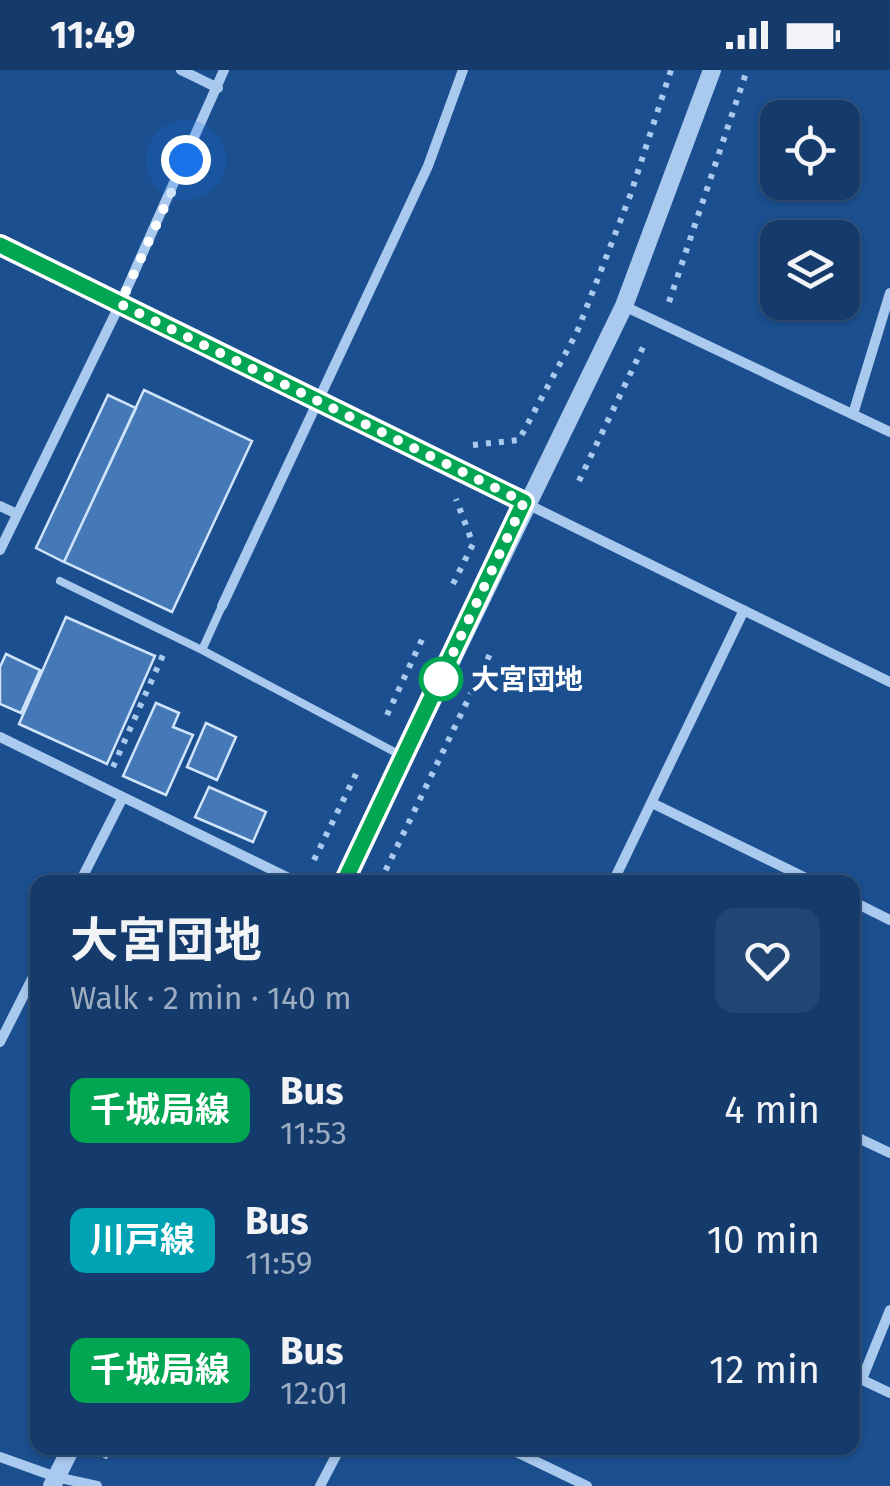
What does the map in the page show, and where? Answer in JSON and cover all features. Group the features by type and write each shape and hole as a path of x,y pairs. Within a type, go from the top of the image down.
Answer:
{"street":[{"path":"181,70 218,88"},
{"path":"0,550 120,304 224,70"},
{"path":"222,606 428,166 463,70"},
{"path":"347,875 524,502 624,306 712,70"},
{"path":"0,245 890,682"},
{"path":"853,414 890,293"},
{"path":"624,306 890,432"},
{"path":"0,506 16,514"},
{"path":"616,875 744,610"},
{"path":"0,737 283,875"},
{"path":"84,875 123,797"},
{"path":"652,803 800,875"},
{"path":"860,905 890,920"},
{"path":"0,1042 30,983"},
{"path":"860,1139 890,1153"},
{"path":"860,1371 890,1310"},
{"path":"860,1378 890,1393"},
{"path":"54,1482 68,1455"},
{"path":"320,1486 336,1455"},
{"path":"523,1455 588,1486"},
{"path":"0,1456 54,1482 97,1486"}],"lane":[{"path":"60,580 404,757"},
{"path":"202,650 222,606"}],"path":[{"path":"458,437 474,445 518,440 577,332 630,196 672,70"},
{"path":"668,304 747,70"},
{"path":"579,481 646,343"},
{"path":"439,491 456,499 474,544 453,584"},
{"path":"387,715 424,634"},
{"path":"103,788 171,636"},
{"path":"383,875 497,639"},
{"path":"314,860 356,774"}],"building":[{"path":"144,390 252,441 172,612 64,562"},
{"path":"108,395 136,408 64,562 36,548"},
{"path":"66,617 155,656 107,764 19,724"},
{"path":"6,654 40,670 21,713 0,704 0,667"},
{"path":"156,703 179,713 173,727 193,735 166,795 123,776"},
{"path":"206,723 236,737 217,780 187,767"},
{"path":"209,787 266,812 253,842 195,817"}],"bus line":[{"name":"千城局線","path":"0,245 524,502 347,875"}],"place":[{"name":"大宮団地","path":"441,679"}],"route":[{"path":"186,160 120,304 524,502 438,685 441,679"}]}
